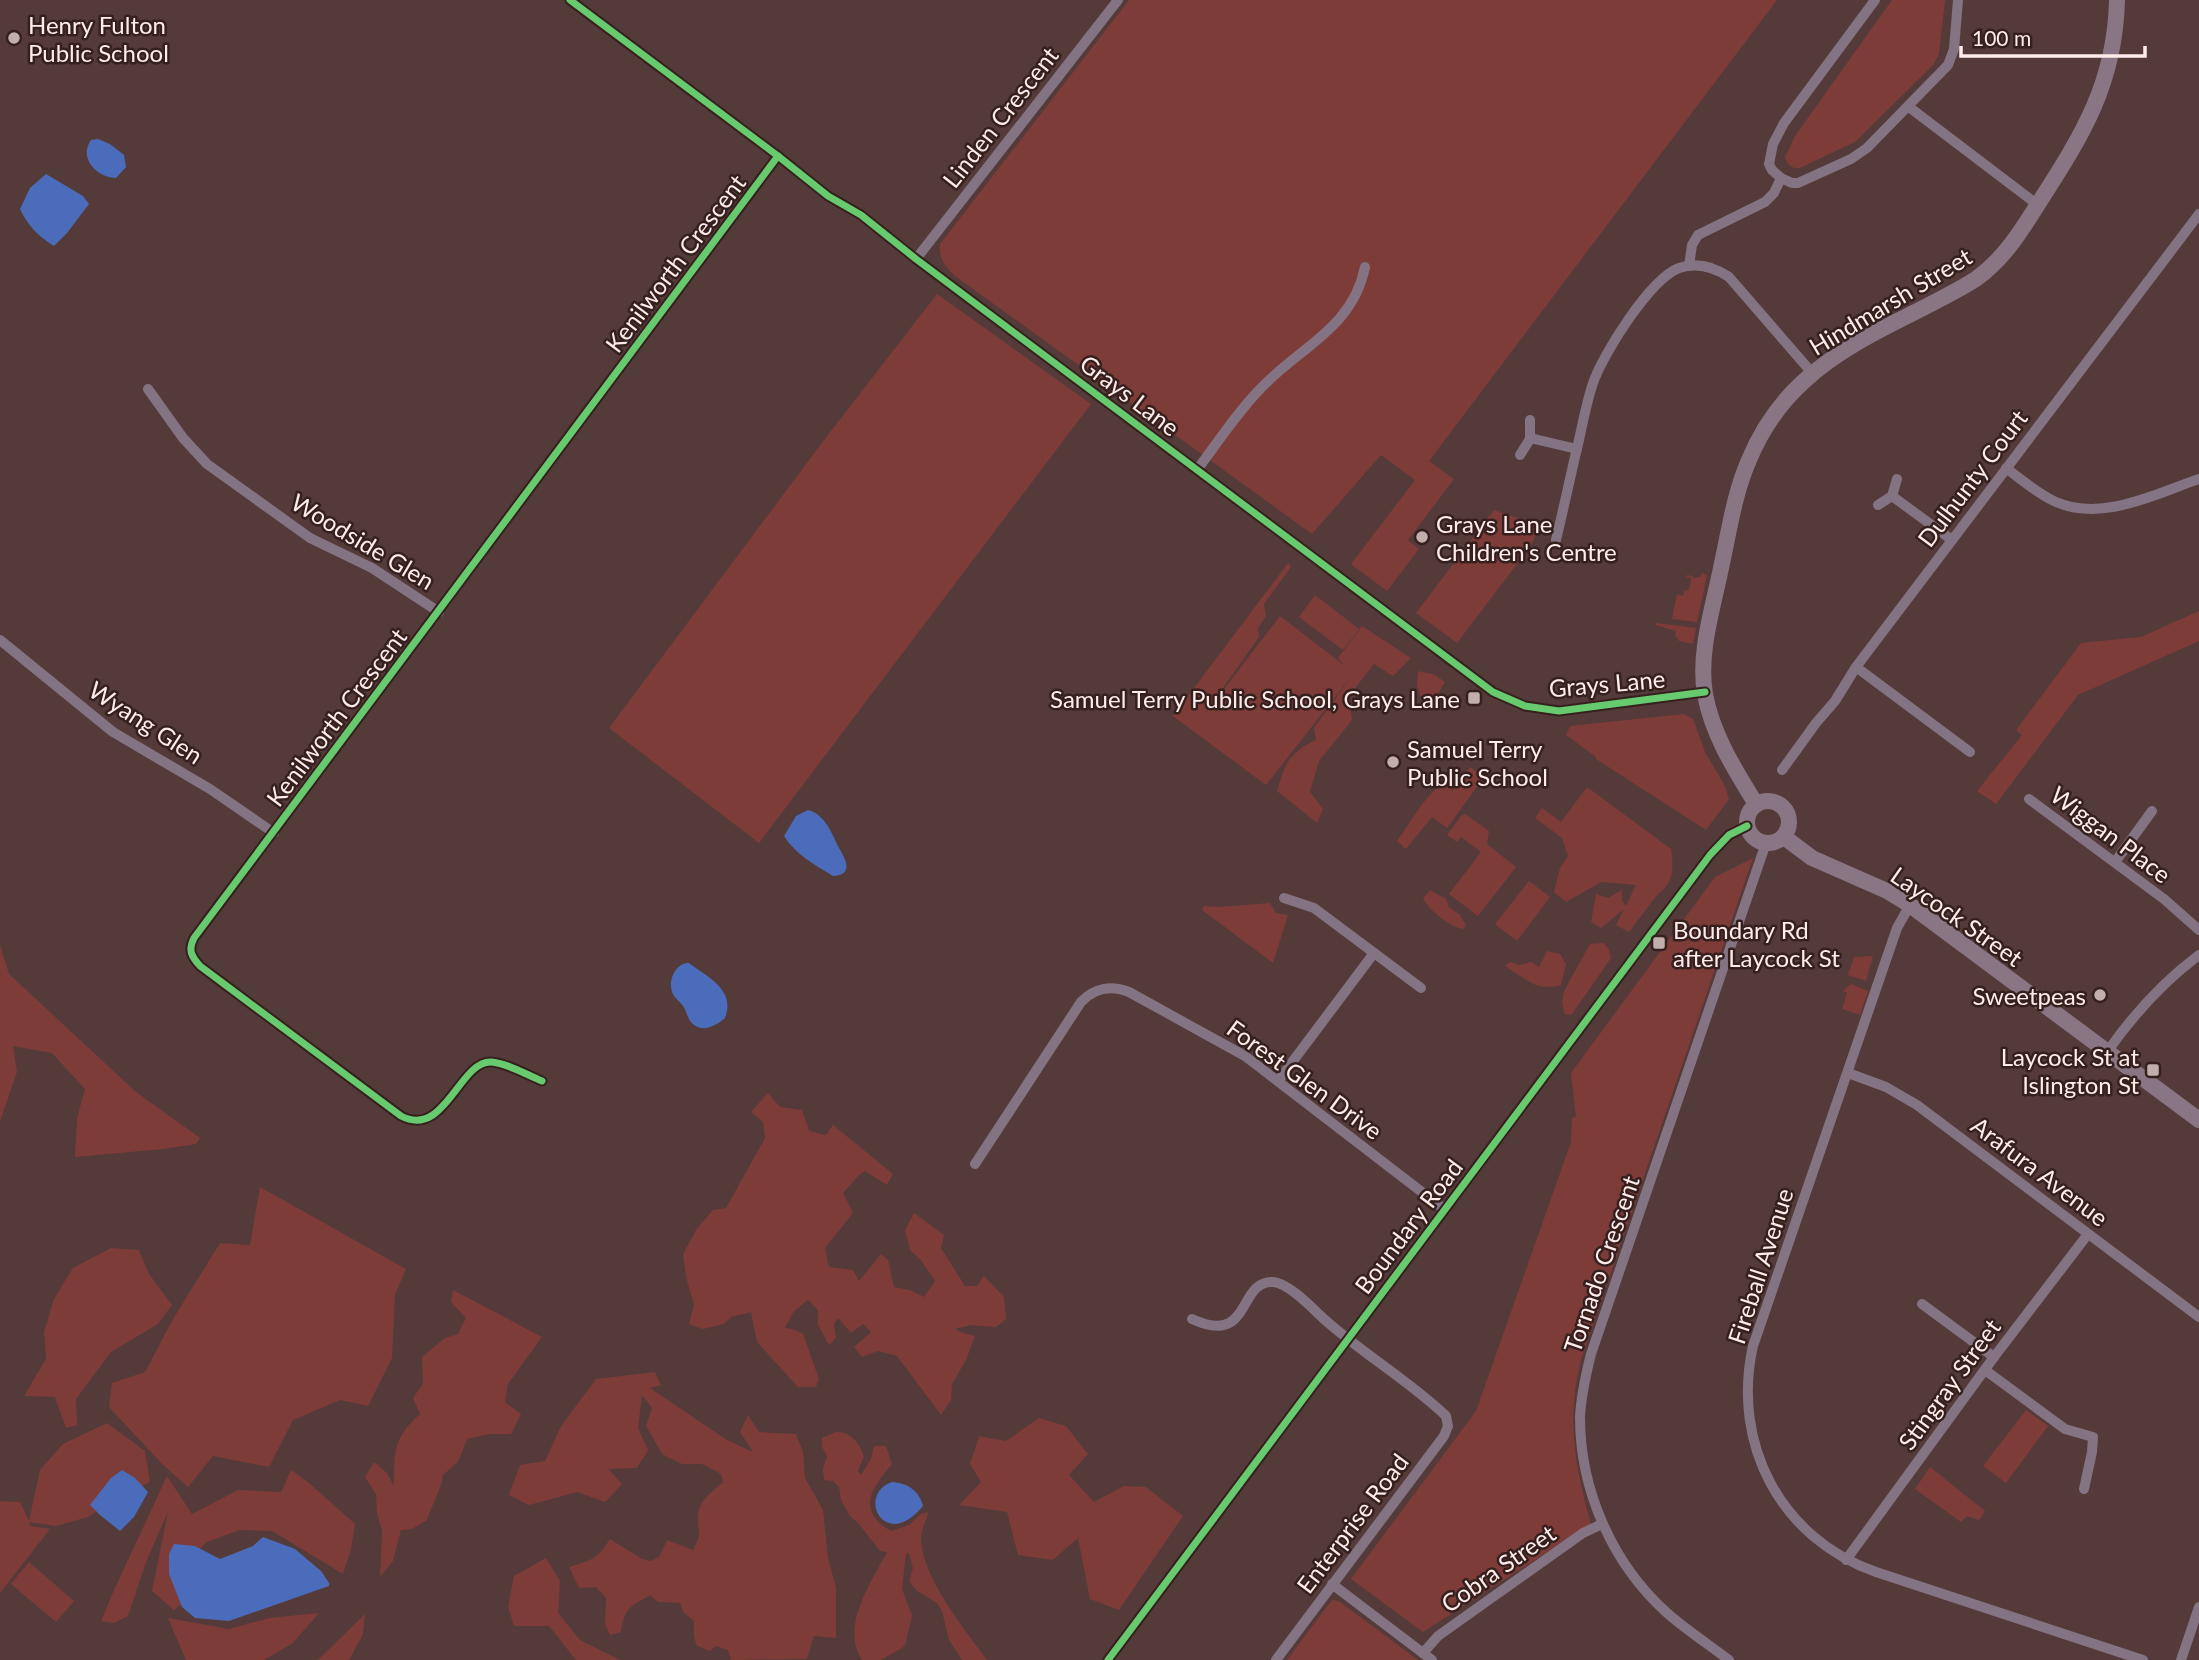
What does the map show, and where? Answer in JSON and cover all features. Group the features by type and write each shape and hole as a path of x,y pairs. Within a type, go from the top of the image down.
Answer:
{"street":[{"name":"Grays Lane","path":"570,0 828,196 861,215 1478,682 1508,700 1534,708 1559,711 1705,692"},
{"name":"Linden Crescent","path":"916,259 1118,0"},
{"path":"1875,0 1777,136 1770,150 1769,164 1781,178 1798,183 1851,159 1867,148 1909,107 1948,65 1954,49 1958,0"},
{"name":"Hindmarsh Street","path":"1756,804 1714,726 1705,692 1704,658 1707,637 1744,471 1760,436 1776,413 1813,374 1841,353 1984,274 2010,248 2072,153 2094,109 2109,63 2117,0"},
{"path":"1909,107 2038,205"},
{"name":"Kenilworth Crescent","path":"542,1081 500,1064 484,1063 472,1072 434,1114 424,1121 411,1121 200,966 190,952 194,937 778,156"},
{"path":"1689,266 1692,245 1698,234 1765,202 1774,193 1781,178"},
{"name":"Dulhunty Court","path":"1782,770 1835,701 1856,667 2199,214"},
{"path":"1556,540 1593,381 1609,348 1662,278 1676,269 1689,266 1716,268 1729,277 1813,374"},
{"path":"1196,470 1265,384 1319,340 1338,320 1359,289 1365,267"},
{"name":"Woodside Glen","path":"148,389 183,438 207,464 310,538 372,568 439,612"},
{"path":"1520,456 1530,438 1530,420"},
{"path":"1530,438 1577,449"},
{"path":"2006,468 2054,501 2075,508 2092,509 2120,505 2199,480"},
{"path":"1878,505 1892,495 1897,479"},
{"path":"1892,495 1952,540"},
{"name":"Wyang Glen","path":"0,640 113,732 210,789 274,832"},
{"path":"1856,667 1970,752"},
{"name":"Wiggan Place","path":"2029,799 2179,911 2199,930"},
{"path":"1770,800 1777,802 1787,811 1790,824 1784,837 1772,843 1754,837 1747,826 1747,818 1756,804 1770,800"},
{"path":"2115,862 2152,811"},
{"name":"Boundary Road","path":"1108,1660 1710,855 1729,835 1747,826"},
{"name":"Laycock Street","path":"1784,837 1812,858 1887,891 1910,905 2199,1120"},
{"name":"Tornado Crescent","path":"1729,1660 1666,1612 1618,1555 1602,1524 1585,1466 1580,1417 1591,1353 1766,843"},
{"path":"1283,898 1314,908 1421,988"},
{"name":"Fireball Avenue","path":"1910,905 1897,928 1757,1335 1749,1367 1747,1395 1749,1422 1756,1451 1784,1505 1804,1528 1846,1560 2143,1660"},
{"path":"1278,1081 1374,953"},
{"path":"2106,1052 2144,1006 2171,978 2199,955"},
{"name":"Forest Glen Drive","path":"975,1164 1086,996 1110,988 1129,992 1238,1052 1444,1209"},
{"name":"Arafura Avenue","path":"1848,1073 1886,1087 1917,1105 2199,1317"},
{"name":"Stingray Street","path":"1846,1560 1994,1357 2088,1234"},
{"path":"1192,1319 1210,1327 1226,1326 1258,1288 1273,1282 1284,1286 1312,1307 1347,1340"},
{"path":"1922,1304 1994,1357"},
{"name":"Enterprise Road","path":"1276,1660 1444,1436 1448,1426 1446,1416 1439,1409 1347,1340"},
{"path":"1985,1370 2056,1423 2093,1437 2084,1489"},
{"name":"Cobra Street","path":"1427,1657 1438,1636 1583,1533 1602,1524"},
{"path":"1332,1584 1427,1657"},
{"path":"2181,1660 2199,1607"}],"shaded area":[{"path":"1129,0 1777,0 1429,461 1454,479 1408,540 1419,549 1387,591 1351,564 1415,480 1381,455 1312,534 955,276 941,258 940,244"},
{"path":"1892,0 1945,0 1939,54 1934,64 1855,142 1800,168 1790,166 1785,157 1795,136"},
{"path":"937,294 1091,404 759,843 609,728 824,440"},
{"path":"1494,510 1540,526 1530,547 1457,643 1416,613"},
{"path":"1288,563 1291,567 1264,604 1266,616 1258,628 1259,637 1201,719 1280,616 1345,666 1338,658 1362,626 1411,658 1393,676 1374,664 1348,697 1352,720 1319,761 1310,792 1323,809 1317,823 1277,791 1289,760 1316,740 1314,728 1354,673 1266,785 1173,716"},
{"path":"1702,573 1707,575 1697,622 1672,619 1677,594 1683,596 1684,591 1689,590 1691,578 1686,577 1687,575 1694,578 1700,577"},
{"path":"1315,595 1359,629 1343,650 1299,617"},
{"path":"2199,611 2199,641 2078,695 1996,804 1977,791 2022,735 2016,730 2081,643 2141,637"},
{"path":"1655,625 1696,628 1693,644 1679,641 1675,635 1676,631"},
{"path":"1418,671 1435,675 1445,682 1439,692 1429,700 1420,696 1417,685"},
{"path":"1684,714 1693,719 1705,752 1725,786 1729,799 1706,830 1596,759 1566,735 1570,726"},
{"path":"1470,767 1484,777 1447,828 1432,817 1406,849 1397,841 1421,806 1436,788 1451,779 1452,791"},
{"path":"1587,787 1671,849 1670,880 1629,932 1616,925 1624,909 1601,928 1591,922 1596,894 1608,898 1622,890 1622,901 1626,906 1636,885 1601,882 1566,902 1554,892 1560,868 1568,856 1562,838 1535,818 1542,808 1561,822"},
{"path":"1465,814 1489,831 1487,844 1516,867 1478,916 1449,894 1481,852 1461,837 1457,842 1447,835"},
{"path":"1753,858 1581,1360 1574,1402 1574,1443 1591,1524 1423,1632 1351,1579 1476,1411 1571,1142 1572,1118 1576,1117 1571,1073 1715,877"},
{"path":"1529,881 1550,897 1517,941 1495,924"},
{"path":"1430,890 1446,899 1449,907 1460,915 1466,925 1464,929 1447,922 1430,908 1423,898"},
{"path":"1270,903 1276,913 1288,915 1273,963 1202,910 1204,906"},
{"path":"1604,943 1611,958 1572,1014 1565,1015 1562,1003 1564,991 1590,944"},
{"path":"0,945 9,974 136,1092 200,1138 196,1144 75,1157 77,1118 85,1089 52,1053 13,1046 17,1072 0,1121"},
{"path":"1547,951 1560,954 1566,964 1561,985 1538,985 1525,980 1505,966 1510,962 1520,965 1531,962 1539,967"},
{"path":"1873,956 1866,981 1848,975 1854,957"},
{"path":"1851,984 1868,991 1860,1015 1842,1009 1847,993 1843,991"},
{"path":"768,1093 780,1107 802,1110 809,1131 826,1135 833,1125 893,1174 887,1185 865,1171 843,1193 853,1213 825,1248 829,1267 853,1270 859,1281 881,1254 888,1260 894,1287 910,1290 924,1297 935,1281 921,1260 910,1250 905,1230 914,1213 944,1235 941,1248 965,1286 977,1286 984,1276 1004,1297 1006,1319 996,1327 970,1325 955,1329 975,1336 966,1360 952,1384 951,1400 941,1415 897,1356 878,1351 862,1357 854,1347 871,1332 863,1324 851,1333 838,1318 834,1324 836,1338 829,1345 818,1325 818,1310 808,1300 794,1311 785,1328 803,1334 819,1379 816,1387 798,1387 757,1342 751,1312 731,1317 724,1324 703,1329 689,1324 694,1305 683,1254 696,1230 713,1210 726,1208 765,1138 763,1122 751,1112"},
{"path":"260,1187 406,1269 395,1295 392,1358 368,1406 340,1400 293,1420 269,1467 213,1456 188,1487 163,1465 109,1407 112,1383 145,1372 173,1319 220,1243 250,1245"},
{"path":"111,1248 139,1250 149,1274 172,1305 158,1324 111,1352 76,1399 77,1425 66,1428 55,1397 24,1396 46,1359 44,1332 54,1299 73,1268"},
{"path":"453,1290 542,1337 508,1384 505,1402 521,1414 511,1434 490,1434 467,1439 458,1462 443,1475 427,1520 412,1529 401,1530 393,1561 380,1577 382,1531 376,1494 365,1477 374,1462 387,1473 394,1486 397,1446 405,1431 420,1414 413,1398 423,1384 422,1357 445,1338 458,1334 466,1318 451,1302"},
{"path":"655,1372 661,1385 650,1388 727,1440 753,1452 740,1432 748,1415 759,1432 796,1434 803,1452 805,1478 823,1510 828,1558 836,1588 836,1638 814,1636 807,1659 731,1660 728,1650 716,1646 710,1651 697,1646 694,1621 683,1612 680,1603 658,1602 650,1595 629,1609 621,1632 610,1635 605,1623 606,1598 596,1587 579,1588 569,1567 593,1558 610,1539 642,1559 651,1561 659,1557 667,1540 693,1550 699,1536 700,1506 723,1482 721,1474 702,1464 682,1464 662,1454 646,1426 652,1408 642,1395 638,1428 648,1450 637,1468 608,1469 622,1484 605,1502 577,1492 529,1505 509,1495 520,1465 545,1461 561,1426 596,1379"},
{"path":"2026,1410 2048,1426 2006,1483 1983,1466"},
{"path":"1039,1418 1066,1426 1088,1454 1069,1475 1094,1502 1124,1486 1146,1487 1183,1516 1119,1610 1090,1599 1078,1538 1053,1560 1018,1555 1007,1512 959,1505 981,1482 970,1464 979,1436 1006,1441"},
{"path":"107,1423 145,1451 150,1482 112,1501 88,1517 56,1526 29,1522 31,1526 50,1529 0,1593 0,1501 20,1502 29,1521 40,1470 63,1444"},
{"path":"836,1432 850,1436 859,1446 864,1456 858,1471 861,1475 871,1459 874,1446 886,1446 892,1464 873,1490 870,1507 873,1515 891,1531 909,1525 921,1514 928,1512 921,1537 928,1569 945,1602 987,1660 962,1660 949,1640 942,1611 937,1603 917,1591 909,1581 913,1568 909,1554 906,1553 902,1589 912,1616 905,1646 881,1660 862,1660 856,1647 856,1619 866,1591 887,1552 880,1551 850,1516 841,1500 839,1487 833,1481 824,1480 823,1469 827,1456 822,1447 822,1438"},
{"path":"1930,1467 1985,1511 1979,1520 1967,1516 1961,1522 1915,1489"},
{"path":"291,1470 355,1524 343,1574 272,1531 240,1530 207,1542 180,1566 187,1599 174,1610 152,1591 168,1512 146,1562 128,1616 114,1623 101,1621 167,1476 192,1514 238,1490 281,1492"},
{"path":"546,1558 560,1581 558,1613 580,1640 620,1660 576,1660 549,1626 514,1626 508,1607 514,1576"},
{"path":"29,1562 74,1601 56,1622 11,1584"},
{"path":"1333,1600 1340,1602 1418,1660 1287,1660"},
{"path":"319,1613 293,1643 264,1660 186,1660 168,1618 229,1629 269,1618"},
{"path":"365,1614 363,1634 349,1660 318,1660"}],"water":[{"path":"98,139 124,155 126,167 116,178 102,175 88,160 91,140"},
{"path":"46,174 83,196 89,204 54,246 34,230 20,209 30,188"},
{"path":"808,810 819,816 831,831 846,862 844,873 833,876 819,868 800,854 784,836 796,816"},
{"path":"689,963 712,979 727,1000 725,1018 717,1024 703,1028 694,1025 672,992 674,973 680,966"},
{"path":"122,1470 135,1478 148,1492 134,1517 120,1531 90,1505 111,1478"},
{"path":"892,1482 912,1488 923,1506 909,1519 897,1524 887,1522 879,1516 876,1507 876,1497 881,1488"},
{"path":"263,1537 295,1549 321,1571 329,1586 229,1621 195,1618 182,1607 169,1574 169,1554 174,1544 195,1546 220,1559 253,1546"}],"cycle path":[{"path":"570,0 828,196 861,215 1493,692 1525,706 1559,711 1705,692"},
{"path":"542,1081 491,1062 480,1065 470,1073 440,1109 429,1117 416,1120 401,1116 200,966 193,956 191,946 194,938 778,156"},
{"path":"1108,1660 1710,855 1729,835 1747,826"}],"place":[{"name":"Henry Fulton Public School","path":"14,38"},
{"name":"Grays Lane Children's Centre","path":"1422,537"},
{"name":"Samuel Terry Public School, Grays Lane","path":"1474,698"},
{"name":"Samuel Terry Public School","path":"1393,762"},
{"name":"Boundary Rd after Laycock St","path":"1659,943"},
{"name":"Sweetpeas","path":"2100,995"},
{"name":"Laycock St at Islington St","path":"2153,1070"}]}
